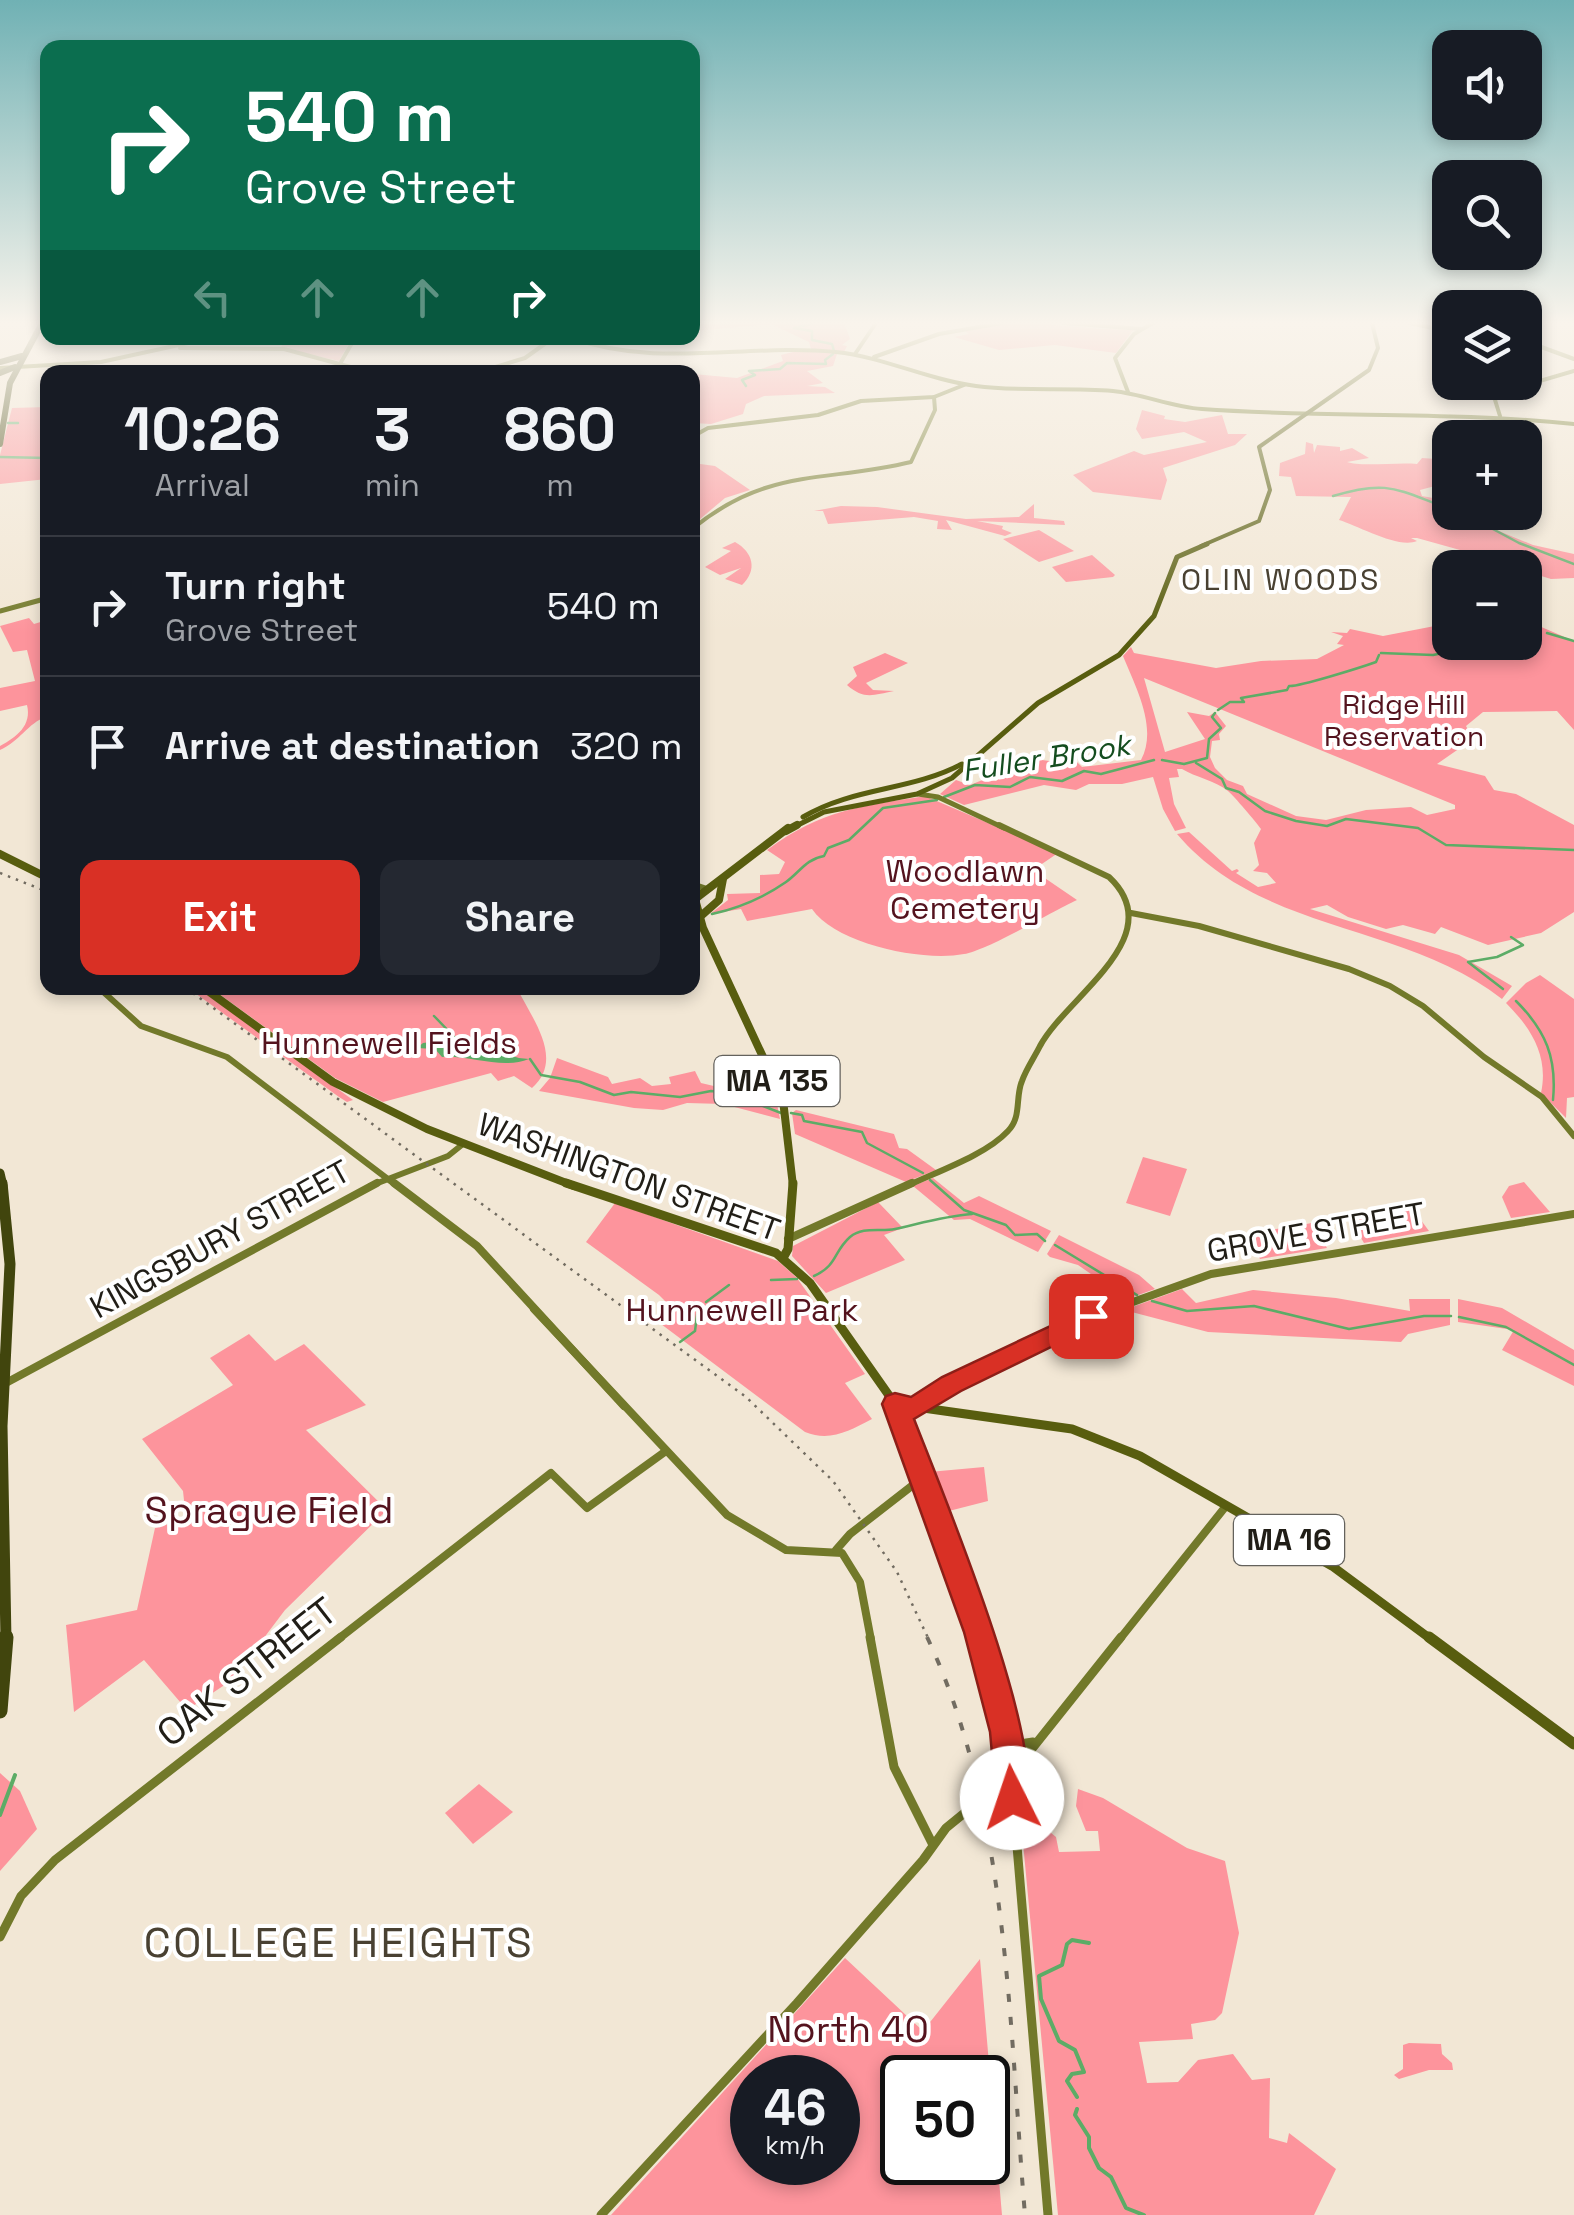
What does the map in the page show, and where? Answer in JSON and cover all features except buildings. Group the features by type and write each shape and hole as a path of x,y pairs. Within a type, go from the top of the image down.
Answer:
{"highway":[{"path":"0,1174 9,1211 3,1285 4,1670 0,1711"}],"main road":[{"path":"786,830 834,808 912,795 936,784 983,751 1038,703 1118,657 1154,616 1178,557 1258,521 1270,490 1259,446 1288,426"},
{"path":"700,893 836,796 936,784"},
{"path":"0,854 40,874"},
{"path":"701,918 708,906 717,903 725,875"},
{"path":"707,889 720,895"},
{"path":"700,900 708,906"},
{"name":"MA 135","path":"700,914 782,1097 794,1174 788,1239 779,1256"},
{"name":"WASHINGTON STREET","path":"214,995 343,1088 463,1144 779,1256 812,1286 895,1404"},
{"name":"MA 16","path":"895,1404 1078,1430 1140,1456 1354,1580 1574,1744"}],"street":[{"path":"700,522 742,494 810,475 866,471 911,462 922,441 924,426"},
{"path":"0,612 40,600"},
{"path":"936,784 938,796"},
{"path":"788,1239 947,1168 1009,1131 1018,1116 1020,1084 1045,1038 1118,952 1131,923 1121,886 1109,877 938,796 899,791 902,786"},
{"path":"1131,913 1199,926 1340,966 1394,988 1424,1006 1480,1055 1542,1097 1574,1136"},
{"path":"106,995 141,1026 213,1049 226,1057 472,1242 720,1510 789,1551 836,1551 848,1558 858,1577 894,1768 933,1846"},
{"name":"KINGSBURY STREET","path":"4,1384 362,1188 433,1161 463,1144"},
{"name":"GROVE STREET","path":"915,1409 929,1396 1057,1330 1206,1275 1574,1214"},
{"path":"895,1404 979,1632 1008,1740 1048,2215"},
{"name":"OAK STREET","path":"0,1937 21,1896 55,1860 551,1473 587,1508 666,1451"},
{"path":"836,1551 856,1529 922,1478"},
{"path":"601,2215 779,2022 966,1810 1011,1776 1034,1742 1107,1658 1226,1506"},
{"path":"1008,1740 1020,1744 1034,1742"}],"green space":[{"path":"7,426 40,426 40,480 0,484 0,455"},
{"path":"1226,426 1228,434 1247,434 1235,445 1163,468 1167,480 1161,500 1093,492 1073,475 1134,451 1144,455 1207,442 1184,432 1142,439 1136,429"},
{"path":"1306,442 1313,444 1314,453 1317,445 1340,447 1340,451 1352,448 1369,458 1347,462 1353,463 1417,464 1422,458 1432,459 1432,487 1420,490 1422,496 1432,498 1432,530 1496,530 1533,545 1574,554 1574,578 1542,576 1542,550 1460,550 1417,538 1411,538 1417,541 1409,543 1400,542 1339,520 1351,497 1296,496 1291,477 1279,476 1280,463 1305,454"},
{"path":"700,464 715,466 750,490 725,498 700,519"},
{"path":"1034,504 1034,518 1064,521 1065,525 977,521 1003,526 1012,533 1005,536 946,520 952,530 937,529 938,521 914,517 828,524 823,511 814,511 841,506 877,507 966,519 1019,517"},
{"path":"1039,530 1074,551 1039,562 1003,539"},
{"path":"735,542 746,551 752,567 742,585 725,579 741,568 720,575 705,567 731,551 722,548"},
{"path":"1092,555 1115,575 1066,582 1052,567"},
{"path":"29,618 34,624 40,622 40,720 0,750 22,730 28,712 27,705 0,711 0,688 35,681 27,650 13,652 0,626"},
{"name":"Ridge Hill Reservation","path":"1432,627 1432,660 1542,660 1542,627 1574,641 1574,730 1557,711 1483,712 1466,726 1473,739 1437,764 1485,776 1494,790 1516,794 1574,825 1574,912 1541,933 1488,945 1441,927 1435,934 1403,925 1386,929 1348,917 1327,905 1310,909 1459,955 1512,986 1502,999 1463,974 1422,955 1291,910 1211,867 1177,834 1189,832 1232,871 1237,869 1236,873 1258,887 1276,883 1267,873 1253,871 1259,865 1254,843 1261,829 1255,821 1228,791 1182,769 1177,769 1179,777 1169,778 1174,804 1186,828 1175,831 1153,777 1122,784 1089,784 1076,790 1044,785 964,805 940,794 956,780 970,785 985,779 996,781 1027,758 1057,762 1070,755 1082,767 1141,760 1146,748 1146,721 1123,656 1131,647 1134,653 1216,668 1317,659 1344,645 1337,644 1343,636 1331,632 1347,633 1350,629 1383,636","holes":["1144,678 1455,805 1455,809 1427,815 1411,807 1366,810 1326,820 1296,816 1247,794 1243,786 1227,780 1215,768 1210,757 1212,741 1220,740 1219,734 1226,726 1215,712 1209,716 1187,712 1205,739 1165,752"]},
{"path":"885,653 908,663 866,683 873,690 894,691 864,695 847,685 857,676 853,667"},
{"name":"Woodlawn Cemetery","path":"925,796 1058,853 1033,870 1077,900 988,946 946,956 904,953 860,941 840,932 812,909 747,921 741,909 710,914 728,900 727,894 760,893 760,875 779,874 785,862 767,850 787,836 842,812"},
{"path":"1540,975 1574,999 1574,1097 1567,1098 1566,1118 1541,1093 1542,1067 1536,1044 1506,1003"},
{"path":"198,995 208,995 353,1100 347,1102"},
{"name":"Hunnewell Fields","path":"221,995 521,995 546,1052 541,1077 532,1088 514,1076 498,1081 491,1073 383,1102 335,1078"},
{"path":"557,1058 608,1077 612,1084 640,1078 652,1086 671,1084 669,1077 695,1071 701,1083 748,1094 775,1094 780,1119 723,1104 687,1103 663,1110 634,1108 539,1091 550,1078"},
{"path":"796,1110 894,1134 899,1148 907,1149 936,1170 906,1182 795,1134 792,1113"},
{"path":"1143,1157 1187,1169 1170,1216 1126,1203"},
{"path":"933,1178 964,1203 979,1196 1051,1231 1038,1252 970,1219 954,1220 913,1186"},
{"path":"1524,1182 1550,1212 1511,1218 1502,1197 1509,1186"},
{"path":"878,1202 903,1228 884,1235 905,1260 826,1293 792,1256 793,1246"},
{"name":"Hunnewell Park","path":"615,1203 778,1261 797,1278 865,1374 845,1383 872,1419 831,1435 805,1432 661,1324 667,1303 586,1242"},
{"path":"1409,1204 1429,1231 1364,1243 1347,1215"},
{"path":"1312,1223 1327,1248 1260,1259 1246,1234"},
{"path":"1059,1235 1139,1275 1155,1289 1127,1299 1078,1265 1050,1257 1047,1254"},
{"path":"1182,1289 1196,1303 1253,1290 1336,1298 1410,1311 1409,1299 1450,1299 1450,1325 1408,1334 1401,1342 1208,1332 1124,1310"},
{"path":"1458,1299 1502,1308 1574,1350 1574,1386 1502,1350 1514,1330 1458,1322"},
{"name":"Sprague Field","path":"249,1334 275,1361 304,1344 366,1405 306,1430 387,1510 285,1610 232,1680 187,1710 144,1660 74,1712 66,1625 137,1610 155,1528 186,1519 183,1491 142,1439 233,1385 210,1358"},
{"path":"984,1467 988,1501 945,1512 929,1472"},
{"path":"0,1773 20,1791 37,1829 0,1871"},
{"path":"479,1784 513,1812 473,1844 445,1813"},
{"path":"1078,1789 1103,1798 1187,1848 1225,1861 1239,1933 1222,2013 1215,2020 1191,2024 1193,2039 1139,2042 1147,2083 1178,2082 1198,2060 1233,2054 1252,2080 1270,2078 1269,2138 1287,2143 1289,2133 1336,2169 1314,2215 1058,2215 1022,1832 1050,1832 1056,1837 1059,1852 1100,1851 1098,1831 1086,1831 1076,1806"},
{"name":"North 40","path":"845,1958 923,2031 980,1959 988,2055 880,2055 880,2185 999,2185 1002,2215 611,2215 730,2084 730,2185 860,2185 860,2055 757,2055"},
{"path":"1441,2044 1442,2054 1452,2063 1453,2070 1429,2070 1399,2079 1394,2075 1403,2069 1403,2045"}],"shaded area":[{"path":"454,1039 529,1059 497,1063 442,1057 435,1049 417,1048 423,1043"}],"waterway":[{"path":"0,457 40,458"},
{"name":"Fuller Brook","path":"1333,496 1381,488 1432,502"},
{"name":"Fuller Brook","path":"1495,530 1574,564"},
{"name":"Fuller Brook","path":"1547,633 1574,641"},
{"name":"Fuller Brook","path":"1381,653 1432,655"},
{"name":"Fuller Brook","path":"1218,710 1230,702 1244,702 1241,698 1287,690 1289,686 1376,662 1379,655"},
{"name":"Fuller Brook","path":"1162,760 1184,764 1207,758 1209,739 1221,728 1212,717 1215,713"},
{"name":"Fuller Brook","path":"944,797 975,785 1010,787 1030,777 1062,781 1084,771 1101,774 1154,760"},
{"path":"1196,763 1222,779 1226,788 1239,792 1265,811 1296,821 1327,826 1346,819 1418,828 1446,845 1574,850"},
{"name":"Fuller Brook","path":"712,914 777,888 808,863 824,856 828,848 849,840 883,808 937,800"},
{"path":"1503,989 1468,962 1497,957 1523,945 1511,937"},
{"path":"1516,1001 1535,1023 1547,1046 1553,1071 1553,1100"},
{"name":"Fuller Brook","path":"434,1016 461,1044"},
{"name":"Fuller Brook","path":"530,1059 541,1075 580,1082 614,1095 631,1092 680,1097 711,1091 729,1093 781,1113"},
{"name":"Fuller Brook","path":"791,1113 802,1115 804,1121 862,1132 867,1143 923,1173"},
{"name":"Fuller Brook","path":"930,1180 964,1210 1006,1225 1015,1235 1037,1234 1045,1241"},
{"path":"814,1276 831,1263 855,1234 972,1214"},
{"name":"Fuller Brook","path":"1055,1245 1137,1295"},
{"path":"771,1280 797,1279"},
{"path":"706,1302 729,1285"},
{"name":"Fuller Brook","path":"1152,1301 1187,1311 1254,1306 1349,1329 1424,1316 1451,1316"},
{"path":"680,1342 695,1331 698,1307"},
{"name":"Fuller Brook","path":"1459,1317 1506,1327 1574,1365"},
{"path":"0,1815 15,1775"},
{"path":"1077,2097 1067,2081 1072,2074 1084,2072 1075,2050 1059,2041 1041,1999 1039,1976 1062,1965 1067,1944 1072,1940 1089,1943"},
{"path":"1077,2109 1075,2115 1089,2137 1089,2148 1099,2168 1111,2177 1126,2208 1144,2215"}],"railway":[{"path":"0,873 40,889"},
{"path":"196,995 746,1397 833,1481 897,1572 929,1640"},
{"path":"927,1637 954,1704 975,1774 990,1846 1009,1995 1025,2215"}],"district":[{"name":"OLIN WOODS","path":"1281,580"},
{"name":"COLLEGE HEIGHTS","path":"339,1942"}],"route":[{"path":"1012,1798 1010,1752 979,1632 895,1404 915,1409 925,1398 951,1384 1091,1316"}]}
